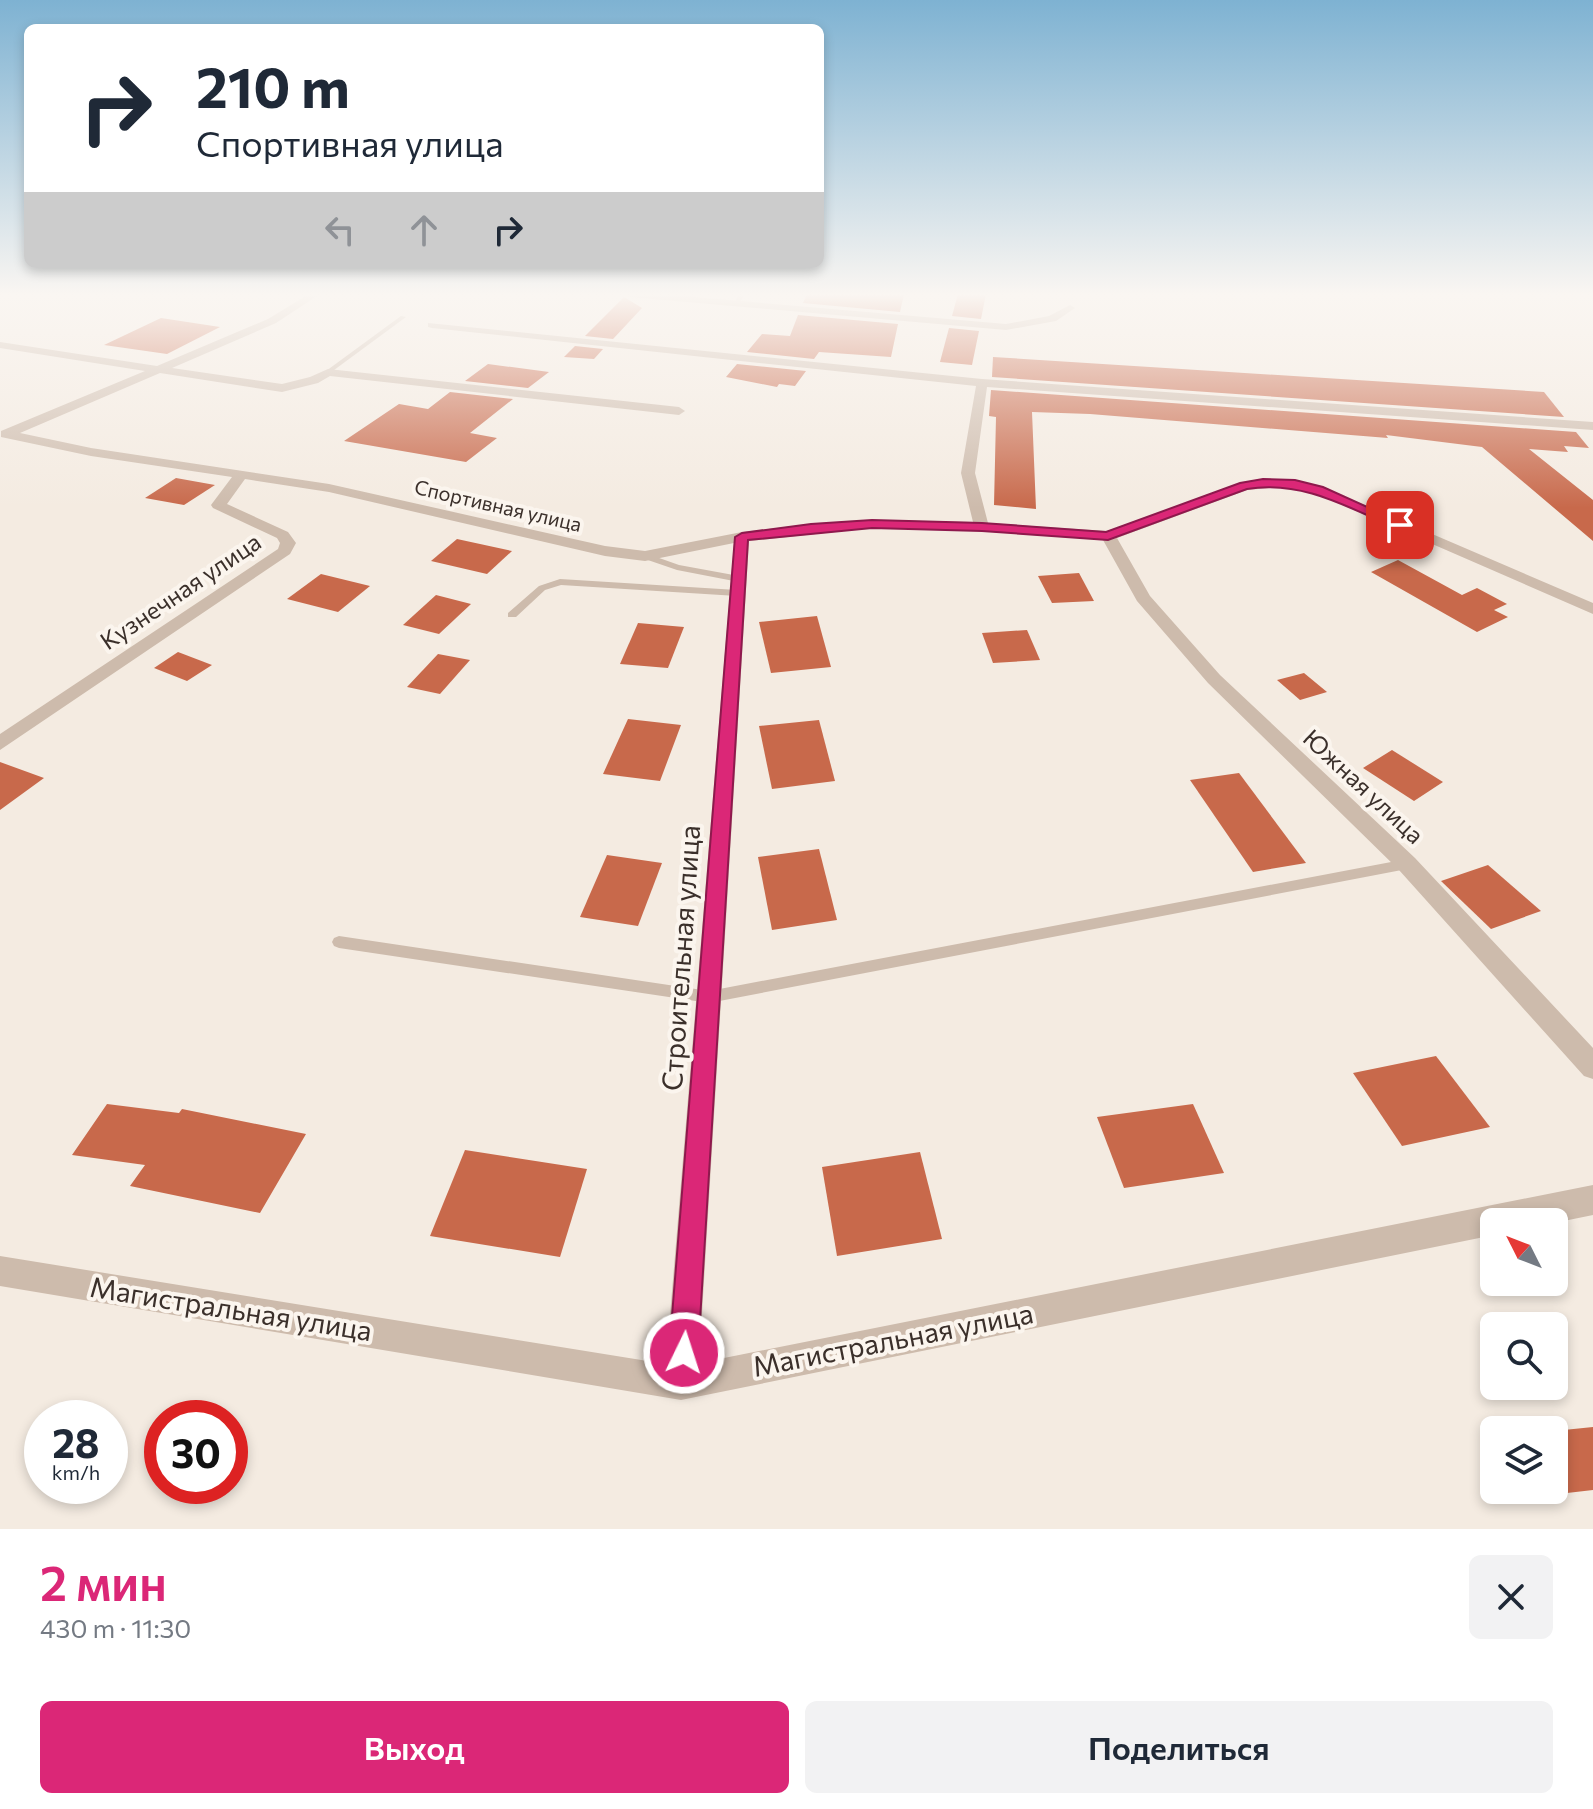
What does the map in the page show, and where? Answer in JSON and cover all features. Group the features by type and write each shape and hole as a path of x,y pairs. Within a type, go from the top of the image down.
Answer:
{"street":[{"path":"132,365 282,388 314,380 328,372 679,411"},
{"path":"4,436 172,365"},
{"path":"815,365 982,383 1593,426"},
{"path":"982,383 968,473 982,527"},
{"name":"Спортивная улица","path":"4,436 329,488 605,551 645,556 742,537 872,524 982,527 1108,536"},
{"name":"Кузнечная улица","path":"0,743 285,551 288,543 283,535 218,505 241,475"},
{"path":"1108,536 1245,486 1295,483 1318,489 1593,609"},
{"name":"Южная улица","path":"1108,536 1143,598 1214,679 1407,864 1593,1067"},
{"name":"Строительная улица","path":"681,1383 742,537"},
{"name":"Магистральная улица","path":"0,1271 681,1383 1593,1200"}],"lane":[{"path":"328,372 337,365"},
{"path":"645,556 738,586"},
{"path":"512,615 542,588 560,582 738,586"},
{"path":"339,942 709,997 1407,864"}],"building":[{"path":"486,365 549,372 528,388 465,381"},
{"path":"736,365 806,371 795,386 779,384 777,387 726,377"},
{"path":"993,365 1125,365 1544,392 1564,417 992,377"},
{"path":"991,390 1576,432 1589,448 1564,446 1568,452 1529,449 1593,500 1593,541 1482,447 1386,435 1388,438 1090,414 1032,412 1036,509 994,505 996,417 989,416"},
{"path":"450,392 513,399 470,433 497,438 466,462 344,441 399,404 428,409"},
{"path":"176,478 215,485 184,505 145,498"},
{"path":"457,539 512,551 487,574 431,561"},
{"path":"1398,560 1462,595 1477,588 1507,604 1494,610 1508,617 1477,632 1371,572"},
{"path":"1079,573 1094,601 1052,603 1038,576"},
{"path":"321,574 370,586 338,612 287,599"},
{"path":"436,595 471,604 439,634 403,625"},
{"path":"817,616 831,667 771,673 759,622"},
{"path":"638,623 684,627 668,668 620,664"},
{"path":"1027,630 1040,660 993,663 982,633"},
{"path":"178,652 212,665 187,681 154,668"},
{"path":"438,654 470,660 440,694 407,687"},
{"path":"1304,673 1327,692 1300,700 1277,680"},
{"path":"628,719 681,725 660,781 603,774"},
{"path":"819,720 835,781 772,789 759,726"},
{"path":"1392,750 1443,782 1414,801 1363,768"},
{"path":"0,762 44,778 0,810"},
{"path":"1239,773 1306,863 1253,872 1190,780"},
{"path":"819,849 837,920 772,930 758,857"},
{"path":"607,855 662,863 638,926 580,917"},
{"path":"1488,865 1541,911 1491,929 1441,881"},
{"path":"1436,1056 1490,1127 1402,1146 1353,1073"},
{"path":"107,1104 179,1113 182,1109 306,1134 260,1213 130,1186 145,1165 72,1155"},
{"path":"1193,1104 1224,1173 1124,1188 1097,1117"},
{"path":"465,1150 587,1169 560,1257 430,1236"},
{"path":"920,1152 942,1239 837,1256 822,1167"},
{"path":"1593,1427 1593,1490 1568,1493 1568,1430"}],"route":[{"path":"684,1353 742,537 872,524 951,525 1108,536 1245,486 1263,483 1295,483 1318,489 1400,525"}]}
